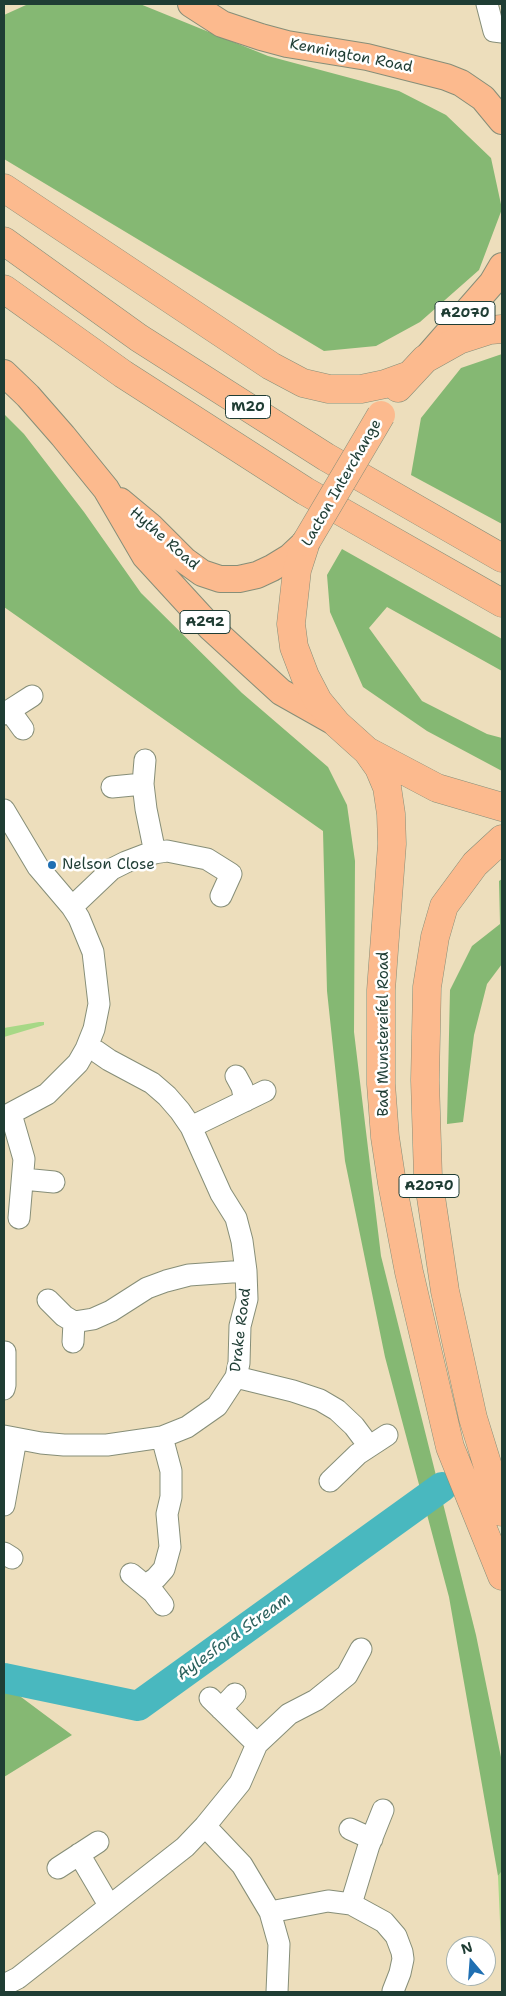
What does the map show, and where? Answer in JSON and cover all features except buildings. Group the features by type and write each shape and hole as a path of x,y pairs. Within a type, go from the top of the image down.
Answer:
{"highway":[{"path":"4,188 271,366 303,383 329,390 361,388 385,384 418,367"},
{"name":"M20","path":"4,241 140,338 317,452 502,558"},
{"name":"M20","path":"4,289 123,374 305,491 502,603"},
{"name":"Lacton Interchange","path":"367,751 336,724 318,701 305,676 294,647 291,624 297,570 306,542 394,392 418,367 459,340 490,330 502,329"},
{"path":"367,751 437,788 502,807"},
{"name":"Bad Munstereifel Road","path":"367,751 379,768 387,787 391,814 392,844 381,990 381,1084 385,1137 392,1183 409,1272 450,1447 502,1576"},
{"name":"A2070","path":"502,839 475,864 444,906 435,937 427,987 424,1080 428,1177 446,1292 473,1418 502,1512"}],"main road":[{"name":"Kennington Road","path":"193,5 222,24 261,37 287,44 367,57 446,77 461,84 482,98 502,121"},
{"name":"A2070","path":"418,367 492,283 502,266"},
{"name":"Hythe Road","path":"4,373 28,396 63,436 106,489 145,556 211,628 281,692 336,724"},
{"name":"Hythe Road","path":"106,489 150,526 184,560 202,573 220,579 239,578 264,572 290,557 306,542"}],"street":[{"path":"487,4 494,31 502,32"},
{"path":"23,729 18,719 7,713 32,696"},
{"path":"145,760 143,784 155,853"},
{"path":"112,787 143,784"},
{"path":"4,810 12,842 38,866 72,907 87,935 93,952 99,1004 94,1029 78,1063 47,1094 7,1116 24,1159 19,1218"},
{"path":"72,907 112,870 126,862 155,853 179,852 207,859 231,874 221,896"},
{"name":"Drake Road","path":"10,1437 41,1443 107,1445 162,1437 186,1427 216,1406 236,1377 239,1363 240,1326 247,1299 242,1241 236,1218 220,1194 191,1127 167,1096 152,1083 96,1051 86,1049"},
{"path":"236,1076 242,1087 245,1101"},
{"path":"191,1127 265,1091"},
{"path":"23,1179 54,1182"},
{"path":"48,1300 64,1316 74,1332 147,1288 166,1281 189,1275 246,1271"},
{"path":"4,1352 4,1389"},
{"path":"236,1377 293,1391 320,1400 336,1410 354,1426 369,1446"},
{"path":"330,1481 369,1446 387,1435"},
{"path":"4,1505 10,1437"},
{"path":"162,1437 171,1471 170,1498 167,1514 170,1547 164,1568 156,1578 138,1580 162,1605"},
{"path":"4,1985 18,1978 185,1847 240,1783 257,1744 289,1714 354,1683 361,1649"},
{"path":"222,1700 257,1744"},
{"path":"352,1904 372,1838 383,1810"},
{"path":"205,1826 242,1865 270,1912 279,1944 277,1992"},
{"path":"350,1829 372,1838"},
{"path":"58,1868 98,1842"},
{"path":"79,1854 109,1905"},
{"path":"270,1912 320,1902 352,1904 384,1922 396,1936 403,1959 393,1992"}],"green space":[{"path":"140,4 268,56 399,91 446,115 491,158 502,209 479,270 420,322 376,346 324,351 4,159 4,15 26,5"},
{"path":"502,354 502,524 411,475 421,418 461,368"},
{"path":"4,414 24,434 84,512 141,593 242,693 328,767 347,805 355,861 354,1032 381,1256 476,1635 502,1762 502,1871 498,1876 449,1597 385,1357 345,1161 327,991 323,831 4,607"},
{"path":"342,549 502,639 502,671 387,607 369,628 422,701 487,734 502,738 502,771 427,731 363,687 330,612 327,575"},
{"path":"502,879 502,964 487,984 474,1035 463,1122 447,1124 450,990 472,946 500,924 499,881"},
{"path":"44,1022 44,1025 4,1037 4,1028"},
{"path":"4,1686 72,1735 4,1777"},
{"path":"502,1871 502,1968 498,1876"}],"waterway":[{"name":"Aylesford Stream","path":"4,1678 138,1706 442,1487"}],"place":[{"name":"Nelson Close","path":"52,865"}]}
